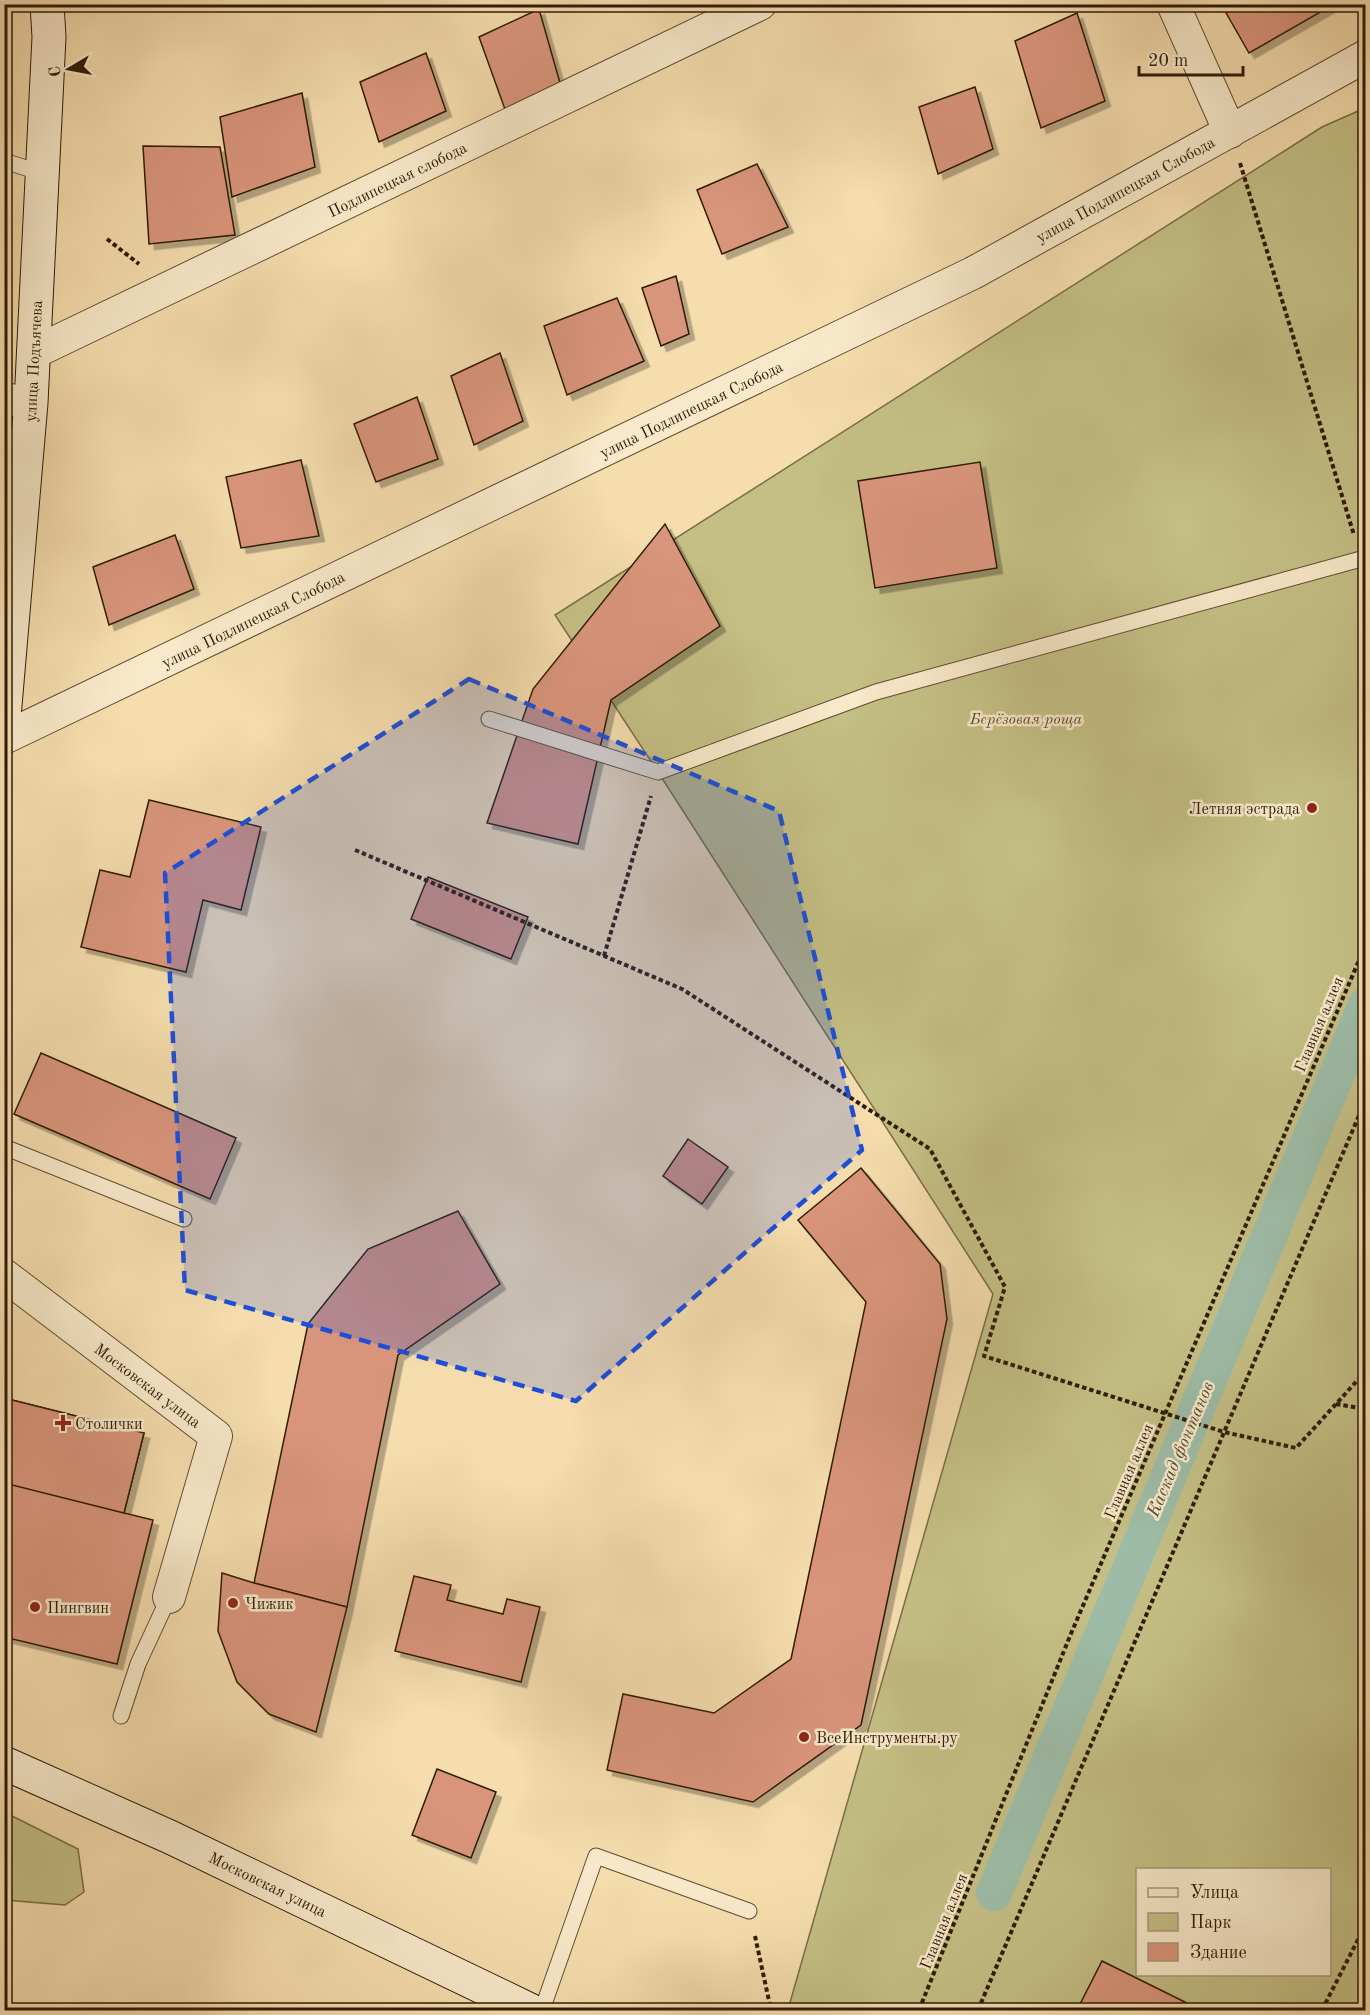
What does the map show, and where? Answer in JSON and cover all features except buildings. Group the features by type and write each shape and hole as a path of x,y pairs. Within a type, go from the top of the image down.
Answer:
{"main road":[{"name":"улица Подъячева","path":"4,717 18,401 33,353 49,37 47,4"},
{"name":"Московская улица","path":"4,1763 170,1837 530,2010"}],"street":[{"name":"Подлипецкая слобода","path":"33,353 760,4"},
{"path":"1173,4 1230,132"},
{"name":"улица Подлипецкая Слобода","path":"4,738 973,273 1365,56"},
{"name":"Московская улица","path":"4,1275 216,1436 169,1597"}],"lane":[{"path":"4,161 42,173"},
{"path":"489,719 658,772 876,692 1361,559"},
{"path":"4,1147 184,1219"},
{"path":"121,1716 138,1664 169,1597"},
{"path":"542,2010 596,1856 749,1911"}],"path":[{"path":"1230,132 1361,559"},
{"path":"604,956 658,772"},
{"path":"355,850 682,989 930,1149 1005,1287 984,1356 1224,1432 1296,1448 1365,1371"},
{"name":"Главная аллея","path":"920,2010 1070,1636 1364,952 1365,944"},
{"path":"978,2010 1365,1099"},
{"path":"1336,1404 1365,1409"},
{"path":"749,1911 771,2010"},
{"path":"1322,2010 1365,1924"}],"highlighted area":[{"path":"469,679 779,811 862,1150 576,1401 185,1290 165,873"}],"green space":[{"name":"Берёзовая роща","path":"1365,108 1365,2010 800,2010 789,2006 993,1294 555,615 1322,127"},
{"path":"4,1812 78,1849 84,1892 65,1905 5,1900"}],"waterway":[{"name":"Каскад фонтанов","path":"994,1893 1366,1005"}],"place":[{"name":"Летняя эстрада","path":"1312,808"},
{"name":"Столички","path":"63,1423"},
{"name":"Чижик","path":"233,1603"},
{"name":"Пингвин","path":"35,1607"},
{"name":"ВсеИнструменты.ру","path":"804,1737"}]}
